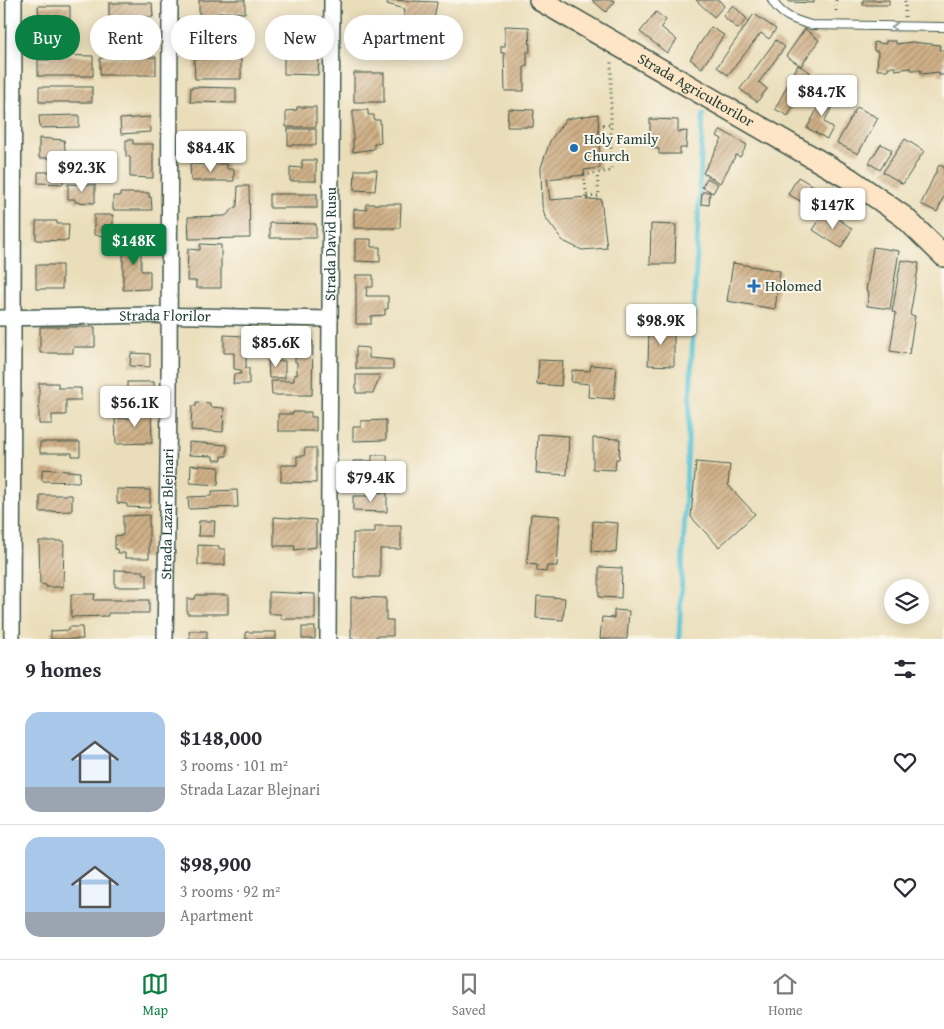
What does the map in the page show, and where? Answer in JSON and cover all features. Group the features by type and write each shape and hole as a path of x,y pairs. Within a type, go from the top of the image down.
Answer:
{"street":[{"path":"12,639 7,318 14,0"},
{"name":"Strada Lazar Blejnari","path":"165,639 170,0"},
{"name":"Strada David Rusu","path":"328,639 332,0"},
{"name":"Strada Agricultorilor","path":"540,0 850,179 904,217 944,256"},
{"name":"Strada Florilor","path":"7,318 330,319"}],"lane":[{"path":"772,0 778,10 792,20 811,25 944,28"}],"path":[{"path":"597,173 599,196 587,199 584,172 611,171 611,59"},
{"path":"598,125 611,125"},
{"path":"600,154 611,155"}],"building":[{"path":"199,0 245,0 245,13 219,12 219,15 199,15"},
{"path":"389,0 437,2 435,15 404,15 405,9 387,4"},
{"path":"592,0 613,0 615,2 606,12"},
{"path":"696,0 719,0 724,6 714,17"},
{"path":"789,0 814,0 814,3 789,2"},
{"path":"863,0 889,0 889,5 863,5"},
{"path":"109,3 152,3 153,15 109,15"},
{"path":"733,5 747,19 738,29 723,16"},
{"path":"38,6 70,6 70,15 39,15"},
{"path":"656,12 666,20 661,27 677,40 667,53 640,32"},
{"path":"754,14 776,29 769,39 761,33 728,75 717,67"},
{"path":"505,26 529,27 530,52 527,52 527,66 524,67 524,91 505,91 504,53 501,53 501,46 505,46"},
{"path":"711,27 724,35 702,68 690,59"},
{"path":"805,29 819,40 801,66 786,56"},
{"path":"776,40 785,47 759,82 767,89 757,102 740,89"},
{"path":"886,41 896,41 896,44 912,42 940,45 939,50 944,50 944,75 939,75 939,72 921,74 921,70 911,70 911,68 895,70 895,67 888,67 888,70 877,70 878,51 874,51 874,42 886,44"},
{"path":"80,56 90,56 90,60 93,60 93,76 38,76 38,60 80,60"},
{"path":"100,60 156,60 156,75 100,75"},
{"path":"194,60 241,60 241,79 195,79"},
{"path":"284,60 319,60 318,75 284,74"},
{"path":"798,65 810,72 788,116 775,109"},
{"path":"354,73 384,73 384,102 354,102"},
{"path":"39,87 92,87 92,102 39,102"},
{"path":"191,87 236,88 236,103 190,102"},
{"path":"826,93 836,99 824,122 833,128 827,139 807,128"},
{"path":"297,107 316,107 316,127 286,127 286,111 297,110"},
{"path":"857,107 878,118 858,154 837,143"},
{"path":"508,109 534,110 533,127 507,127"},
{"path":"353,110 368,110 368,115 374,115 374,120 380,120 381,143 374,144 374,149 353,152"},
{"path":"598,114 600,168 584,170 584,175 547,179 550,200 587,197 587,200 601,199 607,248 582,250 563,241 545,217 542,205 541,167 550,141 566,119"},
{"path":"79,115 79,127 40,128 39,116"},
{"path":"150,117 151,132 121,134 120,119"},
{"path":"650,119 678,120 678,132 687,131 686,148 680,148 680,154 659,154 659,149 650,148"},
{"path":"288,129 316,129 316,145 288,145"},
{"path":"721,130 747,145 740,157 736,155 720,183 703,173 722,139 717,136"},
{"path":"198,135 210,135 210,139 230,139 230,154 193,154 193,140 198,141"},
{"path":"39,138 64,140 66,158 39,158"},
{"path":"905,139 924,151 903,184 883,172"},
{"path":"126,140 133,140 133,144 153,144 153,178 130,177 130,157 126,156"},
{"path":"881,144 892,150 880,170 869,163"},
{"path":"302,160 316,160 316,181 290,181 290,167 302,168"},
{"path":"190,164 227,164 227,169 234,169 234,181 191,181"},
{"path":"939,165 944,167 944,196 937,212 921,204"},
{"path":"51,167 59,167 59,171 63,171 63,184 38,183 38,172 51,172"},
{"path":"355,170 377,170 375,191 354,190"},
{"path":"798,177 819,189 809,206 788,194"},
{"path":"707,178 718,184 713,193 702,187"},
{"path":"68,184 95,185 95,203 75,202 75,199 68,199"},
{"path":"238,186 249,186 250,238 189,239 188,217 225,216 237,206"},
{"path":"702,192 710,192 709,205 701,204"},
{"path":"120,193 149,193 152,210 113,210 113,196 120,196"},
{"path":"270,194 317,194 317,208 270,208"},
{"path":"366,204 401,204 400,228 354,228 354,209 366,210"},
{"path":"824,213 834,219 835,216 852,229 841,248 813,230"},
{"path":"94,215 113,215 113,229 110,229 109,236 94,235"},
{"path":"36,221 57,221 57,224 69,224 68,241 36,240"},
{"path":"270,223 316,224 316,238 270,238"},
{"path":"651,224 676,225 675,264 650,264"},
{"path":"123,238 141,238 141,271 150,271 150,289 123,290"},
{"path":"355,239 371,239 371,247 380,247 380,262 355,261"},
{"path":"200,244 221,245 221,288 196,288 196,281 187,281 188,249 200,250"},
{"path":"873,247 899,251 890,309 867,306 869,292 866,291"},
{"path":"901,260 919,263 910,315 915,316 909,354 890,351 896,313 892,312"},
{"name":"Holomed","path":"733,263 780,271 775,309 727,301"},
{"path":"36,265 62,265 62,289 36,289"},
{"path":"356,275 373,275 373,287 367,287 366,296 388,296 388,309 385,309 385,315 371,316 371,324 356,324"},
{"path":"649,326 674,326 674,366 648,365"},
{"path":"40,327 95,327 95,347 73,347 73,353 40,353"},
{"path":"224,335 246,336 246,368 249,368 249,384 233,384 234,374 241,374 241,370 234,369 234,353 224,353"},
{"path":"298,341 313,341 312,395 272,395 271,381 294,381 294,375 297,375 295,355 298,355"},
{"path":"356,347 369,348 369,358 393,360 393,369 356,369"},
{"path":"131,353 150,354 150,367 130,366"},
{"path":"268,357 275,357 275,361 285,361 285,378 269,378"},
{"path":"539,360 563,361 561,386 537,384"},
{"path":"591,365 617,367 614,399 588,397 589,384 571,382 572,370 590,371"},
{"path":"356,375 381,375 373,393 356,393"},
{"path":"127,382 154,382 154,397 127,397"},
{"path":"39,383 58,383 58,388 81,388 81,400 66,400 66,415 52,415 52,424 39,424"},
{"path":"196,402 210,403 210,407 224,408 223,432 191,430 192,406 196,406"},
{"path":"134,407 151,407 152,443 116,444 115,418 134,418"},
{"path":"293,412 311,412 311,417 316,417 316,431 278,431 278,414 293,414"},
{"path":"386,420 386,440 353,441 353,427 361,427 361,421"},
{"path":"538,434 569,436 567,475 536,473"},
{"path":"593,438 620,439 619,459 616,459 615,470 593,469"},
{"path":"40,442 80,442 80,456 72,456 72,453 40,453"},
{"path":"189,442 227,445 227,456 222,456 222,460 213,460 213,456 189,455"},
{"path":"305,448 316,448 316,483 281,482 281,465 297,465 297,456 304,456"},
{"path":"372,455 387,455 388,475 354,475 353,461 372,461"},
{"path":"696,462 730,465 728,485 755,514 719,547 691,517"},
{"path":"191,465 219,467 218,485 190,483"},
{"path":"42,469 80,472 79,482 42,481"},
{"path":"117,489 150,490 150,508 127,507 127,504 117,503"},
{"path":"237,490 238,507 189,509 188,497 212,496 212,491"},
{"path":"372,492 387,493 387,512 353,511 353,496 372,496"},
{"path":"40,495 72,495 72,511 40,512"},
{"path":"531,514 560,516 557,566 547,566 546,572 537,571 537,565 527,564"},
{"path":"149,515 149,558 125,558 125,553 118,553 117,549 115,549 115,536 123,535 123,516"},
{"path":"274,517 316,520 316,547 294,550 295,546 274,546"},
{"path":"199,521 215,521 214,536 198,536"},
{"path":"593,521 618,523 616,553 592,551"},
{"path":"375,526 401,526 401,549 380,549 380,577 354,577 353,533 375,533"},
{"path":"39,541 64,541 63,587 46,587 46,585 40,584"},
{"path":"198,545 219,546 219,549 225,549 225,565 198,565"},
{"path":"599,567 622,568 621,598 599,597"},
{"path":"115,570 143,571 143,574 147,574 147,587 115,587"},
{"path":"269,592 315,594 315,619 281,619 281,614 269,614"},
{"path":"71,594 95,594 94,600 149,600 149,613 108,613 108,616 71,617"},
{"path":"196,595 228,595 228,614 187,614 187,599 195,599"},
{"path":"537,596 565,598 563,620 536,618"},
{"path":"351,597 386,598 386,620 393,620 393,636 376,636 376,639 351,639"},
{"path":"614,610 629,611 627,639 600,639 602,617 614,618"},
{"path":"69,627 82,627 83,639 51,639 51,631 69,630"},
{"path":"302,627 315,627 315,639 302,639"},
{"path":"189,631 207,631 207,639 190,639"},
{"path":"246,632 276,632 276,639 246,639"}],"waterway":[{"path":"679,639 703,114"}],"place":[{"name":"Holy Family Church","path":"574,148"},
{"name":"Holomed","path":"754,286"}]}
